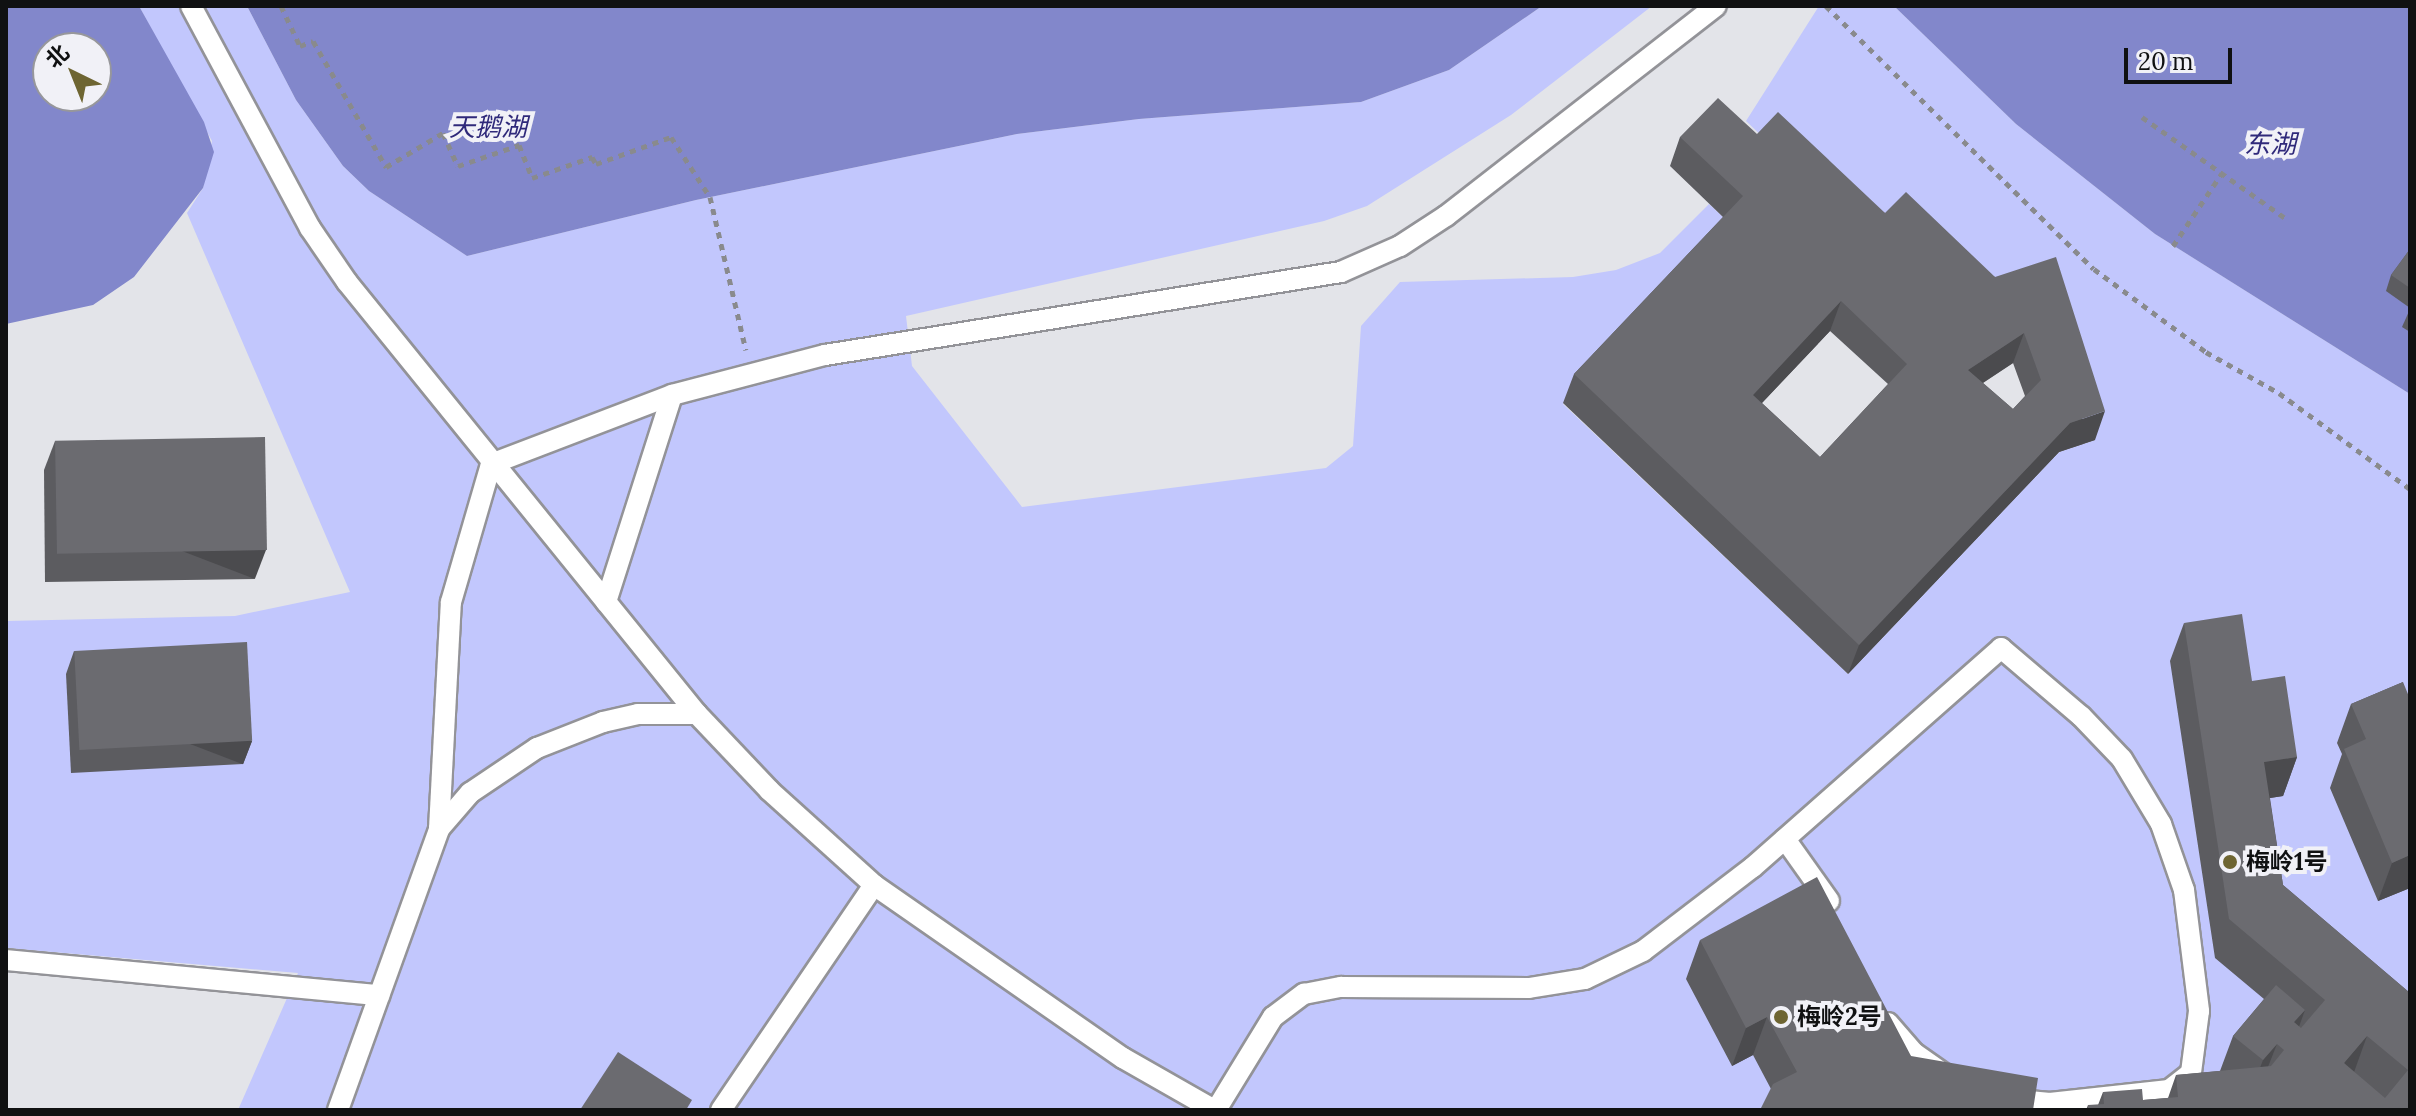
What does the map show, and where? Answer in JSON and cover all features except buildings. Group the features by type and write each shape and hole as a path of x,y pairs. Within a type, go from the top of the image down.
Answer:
{"lane":[{"path":"191,6 310,228 381,328 697,714 769,790 874,885 1123,1058 1215,1110 1273,1017 1304,994 1341,987 1529,988 1585,979 1623,963 1694,917 2001,648 2081,716 2122,759 2175,854 2184,890 2199,1011 2191,1073 2169,1090 2086,1101 2011,1100 1981,1091"},
{"path":"491,464 672,395 752,372 887,342 1341,272 1400,246 1446,216 1716,6"},
{"path":"606,602 672,395"},
{"path":"338,1110 439,829 451,602 491,464"},
{"path":"439,829 470,793 537,748 603,722 638,714 697,714"},
{"path":"1785,839 1809,867 1840,926"},
{"path":"721,1110 874,885"},
{"path":"6,960 379,995"},
{"path":"1875,1003 1914,1053 1958,1081"}],"path":[{"path":"281,6 300,46 313,41 386,167 443,133 458,166 519,145 532,178 592,157 596,164 671,137 710,197 752,372"},
{"path":"1826,6 2094,269 2206,352 2279,393 2410,489"},
{"path":"2142,117 2288,220"},
{"path":"2173,246 2222,173"}],"shaded area":[{"path":"139,6 247,6 296,100 343,166 369,191 467,256 696,200 1017,134 1139,119 1361,102 1449,70 1542,6 1652,6 1511,115 1367,206 1324,221 906,316 912,366 1022,507 1326,468 1353,446 1361,326 1400,282 1573,277 1616,270 1660,253 1709,204 1732,225 1563,404 1848,674 2059,452 2095,440 1984,306 1874,243 1746,121 1819,6 1894,6 2016,124 2155,234 2410,394 2410,1110 238,1110 298,973 6,948 6,621 235,616 350,592 187,213 203,188 212,141"}],"water":[{"path":"6,6 139,6 204,122 214,152 203,188 134,277 93,305 6,324"},
{"name":"天鹅湖","path":"247,6 1542,6 1449,70 1361,102 1139,119 1017,134 696,200 467,256 369,191 343,166 296,100"},
{"name":"东湖","path":"1894,6 2410,6 2410,394 2155,234 2016,124"}],"place":[{"name":"梅岭1号","path":"2230,862"},
{"name":"梅岭2号","path":"1781,1017"}]}
